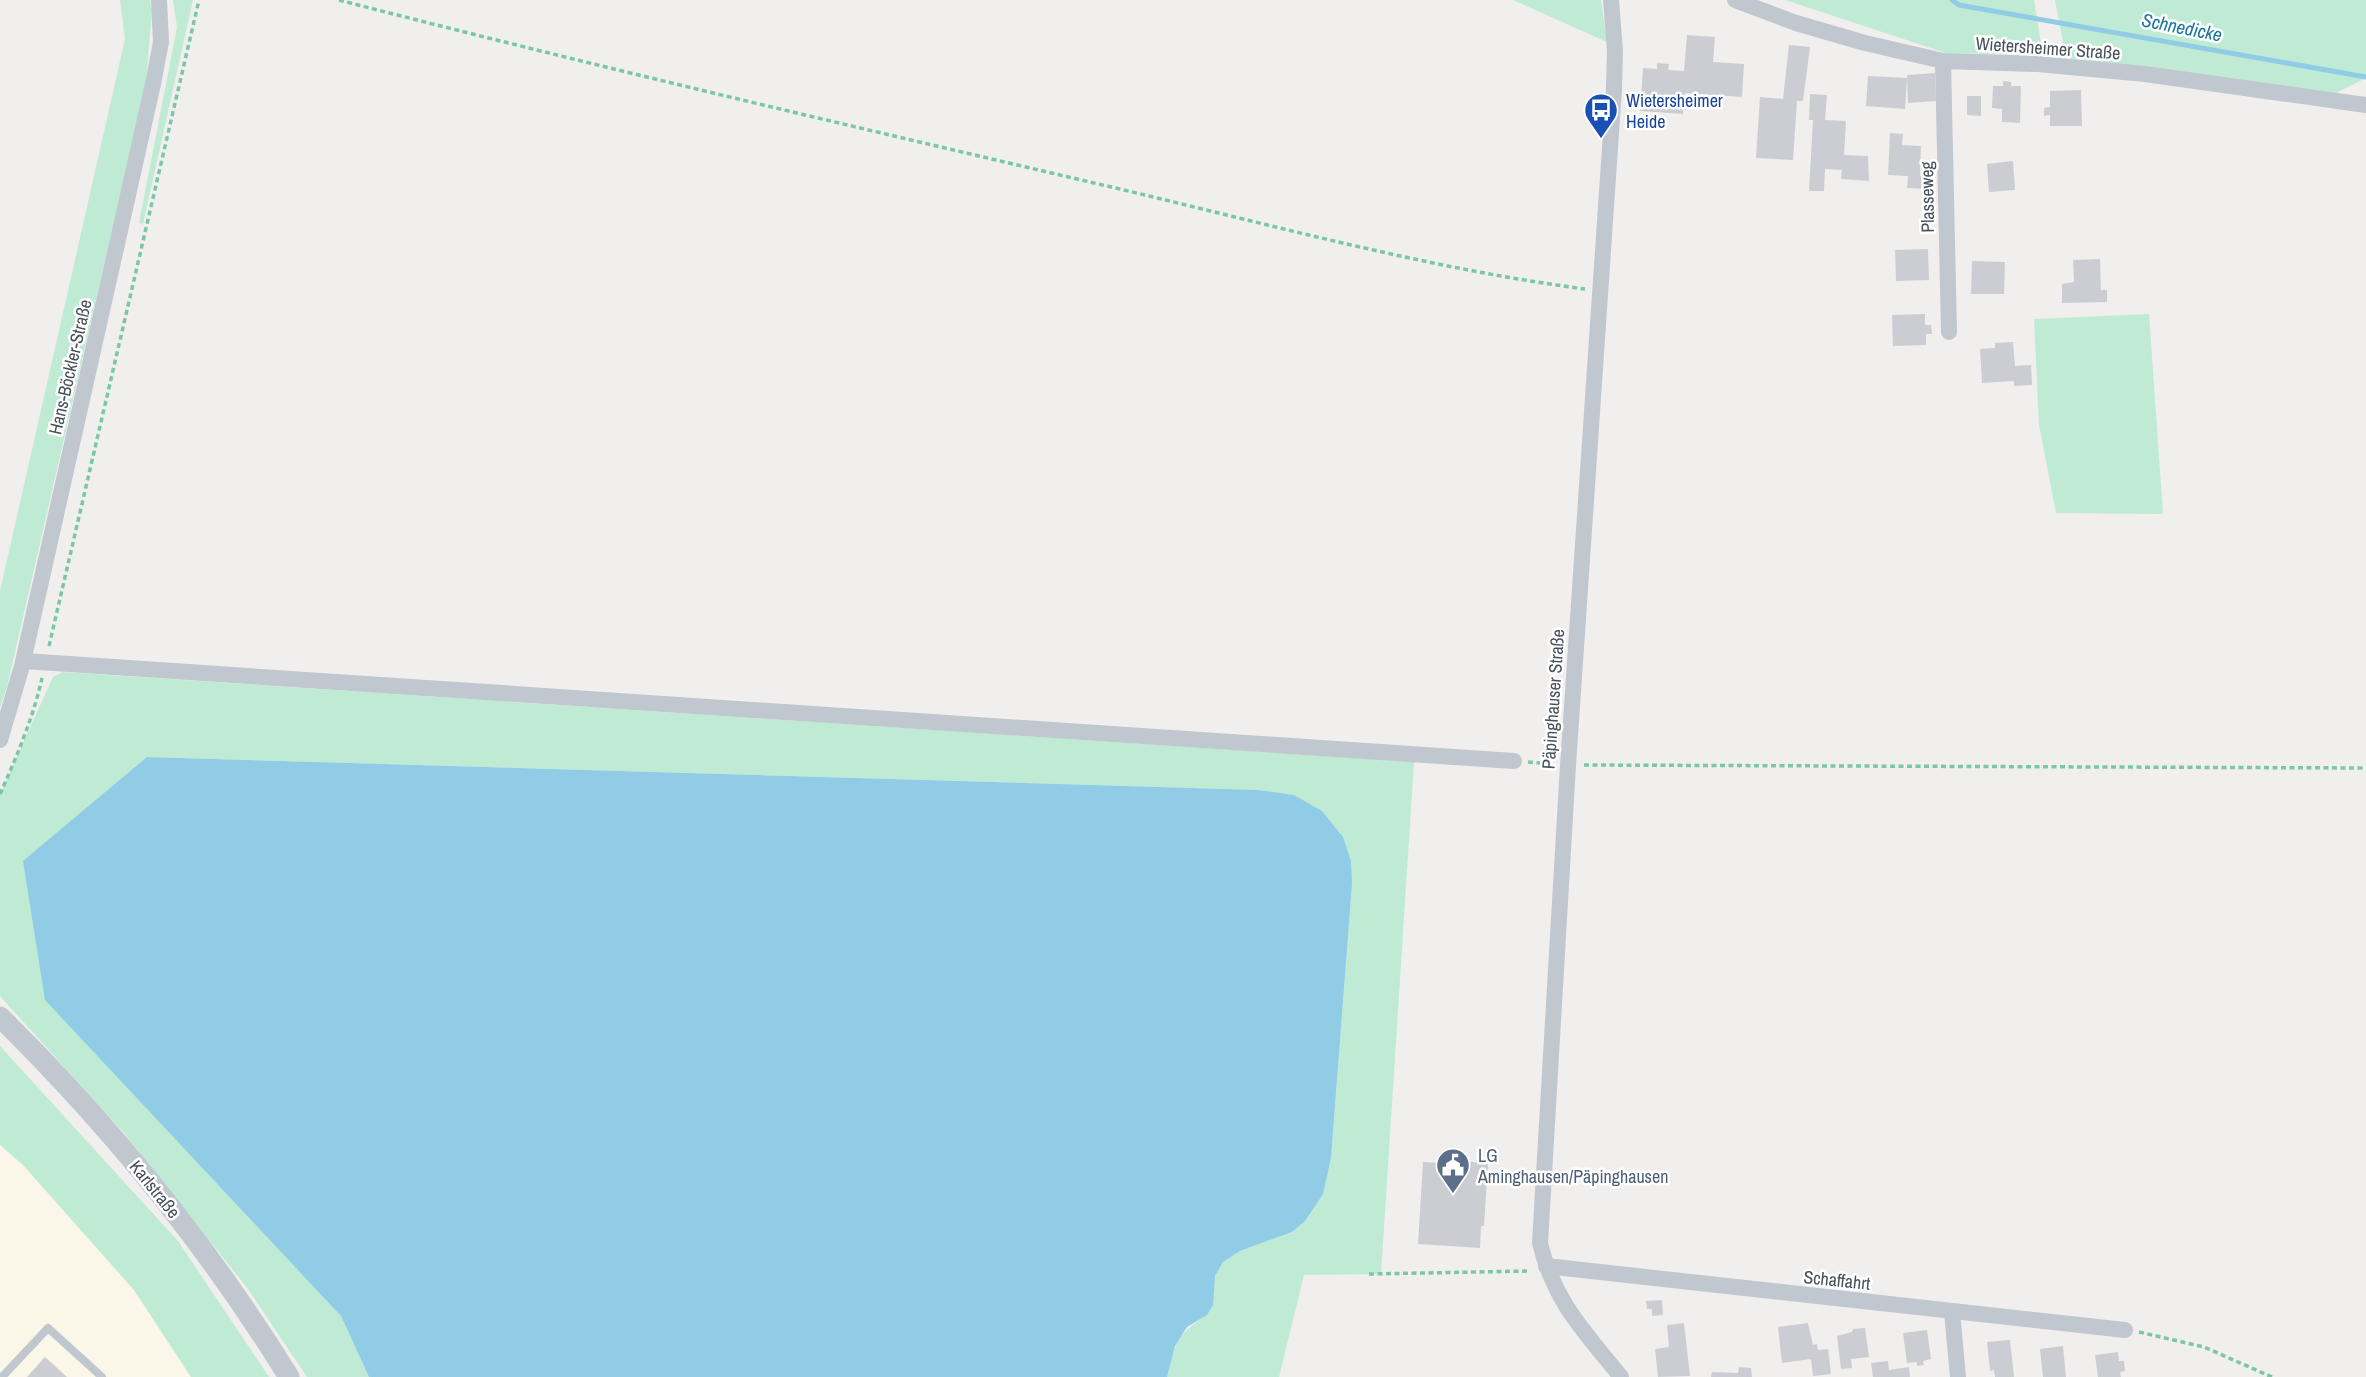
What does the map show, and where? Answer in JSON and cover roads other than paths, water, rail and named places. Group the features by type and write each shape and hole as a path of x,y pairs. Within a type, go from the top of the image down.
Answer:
{"street":[{"name":"Hans-Böckler-Straße","path":"0,740 23,661 153,85 161,42 159,0"},
{"name":"Päpinghauser Straße","path":"1611,0 1615,51 1614,89 1540,1174 1540,1243 1546,1266 1565,1308 1621,1377"},
{"name":"Wietersheimer Straße","path":"1735,0 1796,23 1943,61 2038,64 2145,74 2366,105"},
{"name":"Plasseweg","path":"1943,61 1949,332"},
{"path":"23,661 1514,761"},
{"name":"Karlstraße","path":"0,1017 116,1140 247,1310 289,1377"},
{"name":"Schaffahrt","path":"1546,1266 2125,1330"},
{"path":"1952,1312 1958,1377"}],"lane":[{"path":"2,1377 48,1328 102,1377"}],"water":[{"path":"147,757 1259,790 1294,795 1322,811 1343,837 1351,861 1352,884 1331,1158 1323,1194 1305,1221 1292,1232 1240,1251 1223,1262 1215,1276 1213,1305 1207,1315 1187,1327 1175,1346 1167,1377 369,1377 341,1316 45,1000 23,861"}],"waterway":[{"name":"Schnedicke","path":"1952,0 1959,5 2366,77"}],"place":[{"name":"Wietersheimer Heide","path":"1601,140"},
{"name":"LG Aminghausen/Päpinghausen","path":"1453,1195"}]}
